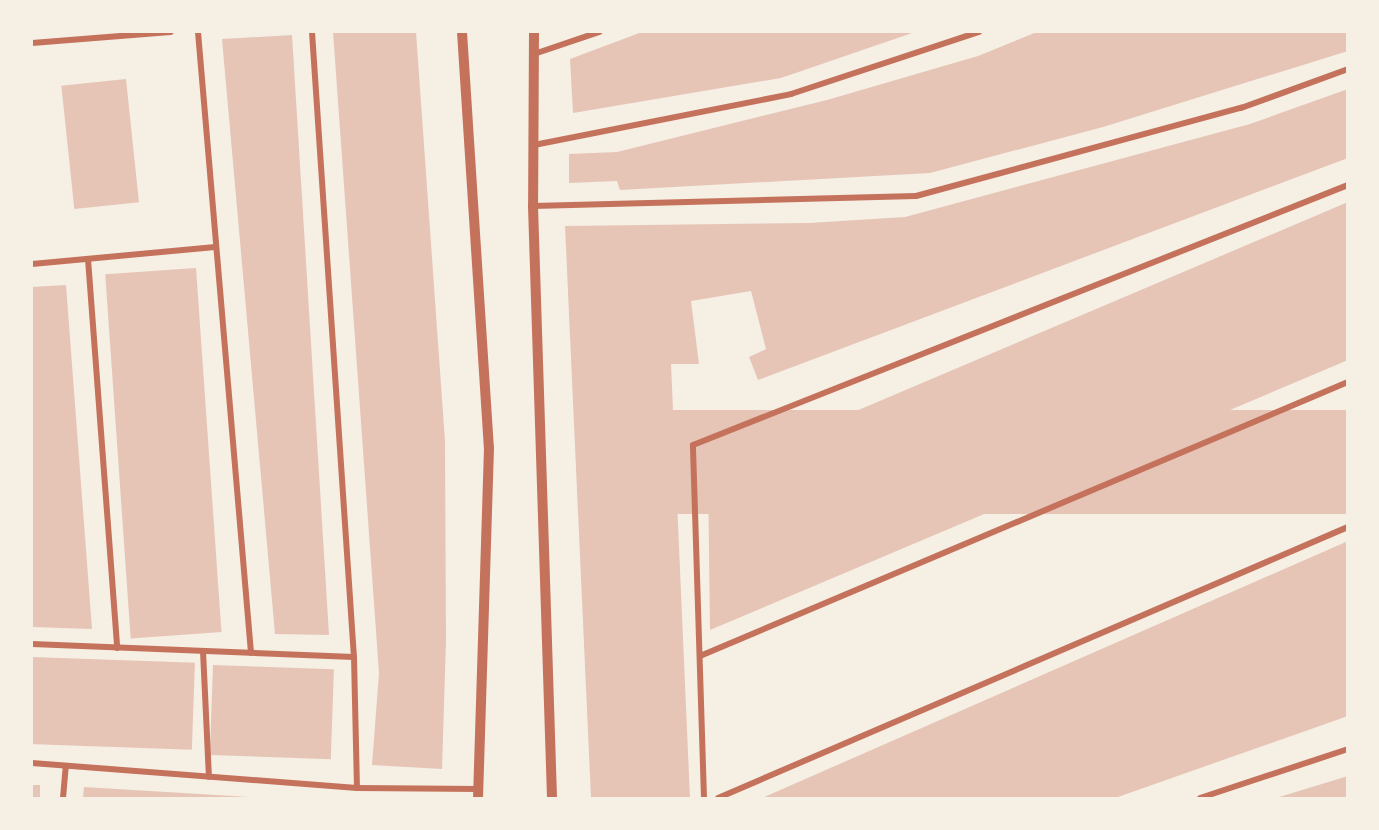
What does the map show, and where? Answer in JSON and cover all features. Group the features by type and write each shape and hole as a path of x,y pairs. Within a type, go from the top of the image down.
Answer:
{"street":[{"path":"70,32 71,40"},
{"path":"32,44 171,32"},
{"path":"198,32 251,653"},
{"path":"312,32 354,657 357,788"},
{"path":"32,763 357,788 479,794 489,448 462,32"},
{"path":"534,32 533,206 552,798"},
{"path":"534,54 599,32"},
{"path":"534,145 791,94 979,32"},
{"path":"533,206 916,196 1241,108 1347,69"},
{"path":"704,798 693,445 1347,184"},
{"path":"32,264 215,247"},
{"path":"88,259 117,648"},
{"path":"700,656 1347,382"},
{"path":"718,798 1347,527"},
{"path":"32,644 354,657"},
{"path":"203,651 209,777"},
{"path":"1200,798 1347,748"},
{"path":"63,798 66,766"}],"building":[{"path":"333,32 416,32 445,441 446,641 442,769 372,765 379,673"},
{"path":"642,32 915,32 781,78 573,113 570,59"},
{"path":"1037,32 1348,32 1348,51 1103,127 930,173 620,190 617,181 569,183 569,154 617,152 827,100 978,56"},
{"path":"292,35 329,635 275,634 222,39"},
{"path":"126,79 139,202 74,209 61,86"},
{"path":"1348,89 1348,158 758,380 749,357 766,349 751,291 691,301 699,364 671,364 690,798 591,798 565,226 809,223 905,217 1250,124"},
{"path":"1348,202 1348,360 710,630 708,474"},
{"path":"196,268 221,632 131,638 105,274"},
{"path":"66,285 92,629 32,627 32,287"},
{"path":"665,410 1348,410 1348,514 665,514"},
{"path":"1348,541 1348,716 1115,798 762,798"},
{"path":"32,657 195,663 192,750 32,744"},
{"path":"213,665 334,669 331,759 210,755"},
{"path":"1348,776 1348,798 1276,798"},
{"path":"32,785 40,785 40,798 32,798"},
{"path":"84,787 249,797 249,798 83,798"}]}
